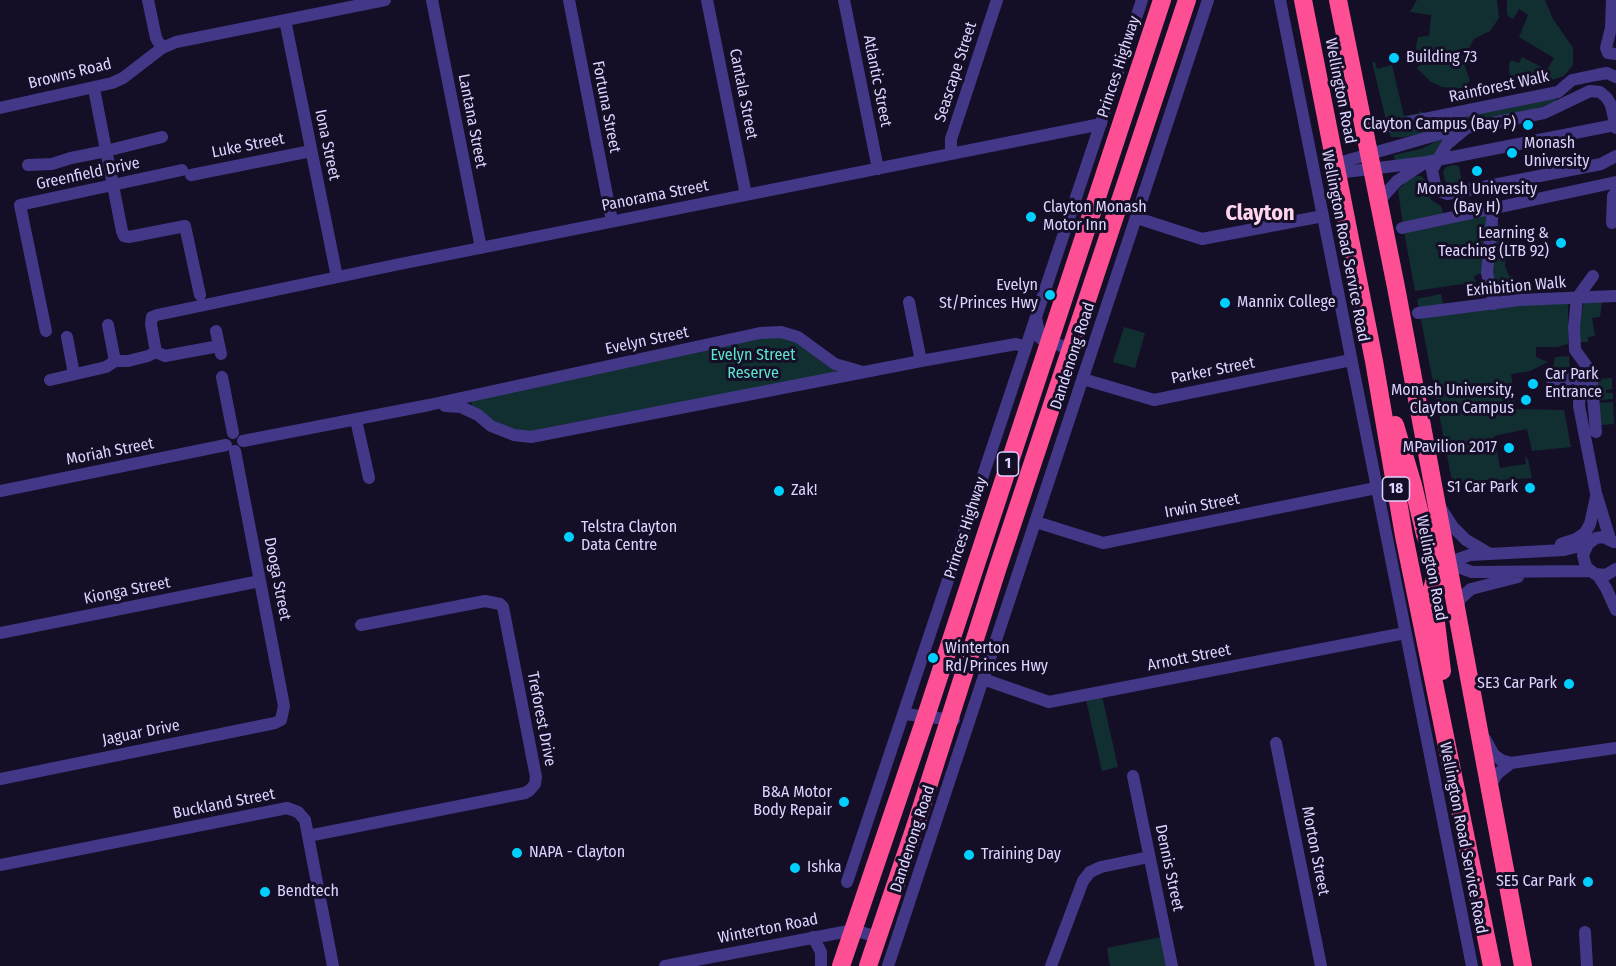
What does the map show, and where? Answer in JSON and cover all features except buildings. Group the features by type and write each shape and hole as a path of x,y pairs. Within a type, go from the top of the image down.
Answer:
{"highway":[{"name":"Princes Highway","path":"841,966 926,717 1162,0"},
{"name":"1","path":"868,966 1187,0"},
{"name":"Wellington Road","path":"1303,0 1374,362 1404,536 1492,966"},
{"name":"Wellington Road","path":"1338,0 1372,162 1523,966"},
{"path":"1374,362 1413,485 1425,535 1431,548 1447,563 1435,578 1433,601 1460,804"}],"street":[{"path":"148,0 156,38 162,48"},
{"name":"Browns Road","path":"0,108 94,89 112,83 123,78 162,48 176,42 385,0"},
{"name":"Lantana Street","path":"432,0 481,248"},
{"name":"Fortuna Street","path":"569,0 612,221"},
{"name":"Cantala Street","path":"707,0 746,195"},
{"name":"Atlantic Street","path":"844,0 878,169"},
{"name":"Seascape Street","path":"951,154 951,139 997,0"},
{"path":"848,882 1142,0"},
{"name":"Dandenong Road","path":"888,966 1208,0"},
{"name":"Wellington Road Service Road","path":"1280,0 1472,966"},
{"path":"1614,6 1606,48 1608,53 1616,54"},
{"name":"Iona Street","path":"285,20 337,277"},
{"path":"1116,80 1142,63"},
{"name":"Rainforest Walk","path":"1385,127 1558,92 1572,80 1607,73 1616,77"},
{"path":"94,89 124,236 185,226 200,295"},
{"path":"1336,169 1372,162 1433,161 1616,126 1607,98 1600,92 1590,91 1544,113 1446,132 1372,162"},
{"name":"Panorama Street","path":"156,352 152,317 612,221 1101,124"},
{"path":"1379,201 1397,181 1433,161 1449,141 1465,129"},
{"path":"28,165 52,164 162,137"},
{"name":"Luke Street","path":"187,173 311,150"},
{"path":"1433,161 1433,181 1440,191 1450,194 1603,164 1616,156"},
{"name":"Greenfield Drive","path":"46,331 20,205 187,173"},
{"path":"1402,228 1616,182"},
{"path":"1612,223 1613,196 1616,192"},
{"path":"1493,209 1487,273 1494,304"},
{"path":"1137,218 1202,239 1323,216"},
{"path":"1593,276 1577,298 1574,327 1575,350 1591,372 1596,432"},
{"name":"Exhibition Walk","path":"1418,312 1519,300 1616,296"},
{"path":"909,302 921,361"},
{"name":"Dandenong Road","path":"1036,313 1039,336 1048,342 1070,349"},
{"path":"108,325 115,362"},
{"path":"49,379 106,367 115,362 128,361 156,352 165,356 220,350 216,331"},
{"name":"Evelyn Street","path":"235,446 760,333 782,332 798,337 835,364 863,372"},
{"path":"67,338 74,374"},
{"name":"Evelyn Street","path":"429,405 460,407 491,426 514,435 531,437 921,361 1016,344 1025,347"},
{"name":"Parker Street","path":"1083,379 1154,400 1351,360"},
{"path":"222,377 233,433 240,435 235,446"},
{"path":"1551,386 1565,384 1572,377 1579,380 1579,406 1596,493 1613,541"},
{"path":"1006,406 1017,436"},
{"path":"356,420 369,478"},
{"name":"Moriah Street","path":"0,491 235,446"},
{"name":"Dooga Street","path":"235,446 284,714"},
{"name":"Wellington Road Service Road","path":"1377,493 1404,536"},
{"name":"Irwin Street","path":"1036,522 1103,543 1377,493"},
{"path":"1596,493 1592,541 1583,555 1586,567 1606,588 1616,610"},
{"path":"1541,550 1576,539 1585,533 1590,524 1596,493"},
{"path":"1435,499 1453,527 1467,540 1491,554"},
{"path":"1447,563 1470,555 1564,550 1604,537 1613,541"},
{"path":"1447,563 1472,572 1539,571 1606,575 1616,570 1616,584"},
{"path":"1456,612 1460,599 1471,589 1539,571"},
{"name":"Kionga Street","path":"0,633 260,581"},
{"name":"Treforest Drive","path":"308,836 525,793 535,784 536,777 503,608 500,604 485,601 362,625"},
{"name":"Arnott Street","path":"983,679 1049,702 1405,633"},
{"path":"1422,717 1435,694"},
{"name":"Jaguar Drive","path":"0,778 275,723 281,720 284,714"},
{"path":"905,714 968,722"},
{"path":"1478,726 1494,755 1511,763 1616,748"},
{"name":"Morton Street","path":"1276,743 1321,966"},
{"path":"1489,788 1497,774 1511,763"},
{"name":"Dennis Street","path":"1133,776 1172,966"},
{"name":"Buckland Street","path":"0,865 287,808 298,812 305,820 333,966"},
{"name":"Dandenong Road","path":"867,826 877,857"},
{"path":"1051,966 1083,880 1090,872 1101,867 1149,857"},
{"name":"Winterton Road","path":"665,966 854,930 878,937"},
{"path":"1585,932 1587,966"},
{"path":"813,937 821,952 821,966"}],"green space":[{"path":"1417,0 1497,0 1499,18 1490,31 1474,39 1468,50 1465,67 1470,80 1465,89 1442,87 1431,82 1417,68 1422,63 1416,48 1418,37 1429,36 1431,15 1410,12"},
{"path":"1507,0 1545,0 1553,19 1573,48 1573,65 1564,76 1527,88 1523,84 1510,82 1509,64 1511,60 1519,63 1522,57 1547,70 1554,58 1519,37 1528,15 1519,9 1513,19 1509,17"},
{"path":"1372,62 1375,62 1377,69 1392,65 1404,116 1420,111 1425,113 1425,116 1387,124"},
{"path":"1555,96 1556,101 1536,109 1440,130 1404,137 1391,137 1389,130"},
{"path":"1443,138 1438,152 1428,159 1395,162 1394,155 1421,149"},
{"path":"1459,166 1462,182 1452,184 1445,181 1443,171 1446,167"},
{"path":"1421,176 1425,180 1431,200 1441,206 1444,217 1403,225 1398,190 1404,184 1403,180"},
{"path":"1489,214 1484,272 1474,276 1476,282 1415,291 1404,231"},
{"path":"1499,224 1507,246 1505,266 1509,276 1513,276 1514,279 1507,282 1506,296 1501,296 1496,289 1491,265"},
{"path":"1441,294 1445,312 1568,303 1568,344 1557,347 1536,347 1536,357 1548,362 1530,371 1511,374 1515,401 1509,403 1511,409 1564,410 1571,447 1532,451 1527,429 1494,436 1500,468 1526,464 1525,457 1528,459 1532,478 1478,481 1453,486 1417,299"},
{"path":"1602,302 1600,317 1592,318 1595,336 1588,337 1588,342 1580,342 1579,321 1584,303"},
{"path":"1124,327 1145,333 1135,368 1113,362"},
{"name":"Evelyn Street Reserve","path":"777,336 792,339 835,369 834,375 536,435 497,424 472,408 471,399"},
{"path":"1569,356 1570,374 1549,382 1548,374 1553,368 1555,357"},
{"path":"1612,378 1612,389 1606,390 1606,393 1613,393 1613,399 1598,400 1597,379"},
{"path":"1613,402 1614,424 1601,425 1598,403"},
{"path":"1102,696 1118,767 1102,771 1086,700"},
{"path":"1166,936 1172,966 1110,966 1107,948"}],"place":[{"name":"Building 73","path":"1394,58"},
{"name":"Clayton Campus (Bay P)","path":"1528,125"},
{"name":"Monash University","path":"1512,153"},
{"name":"Monash University (Bay H)","path":"1477,171"},
{"name":"Clayton Monash Motor Inn","path":"1031,217"},
{"name":"Learning & Teaching (LTB 92)","path":"1561,243"},
{"name":"Evelyn St/Princes Hwy","path":"1050,295"},
{"name":"Mannix College","path":"1225,303"},
{"name":"Car Park Entrance","path":"1533,384"},
{"name":"Monash University, Clayton Campus","path":"1526,400"},
{"name":"MPavilion 2017","path":"1509,448"},
{"name":"S1 Car Park","path":"1530,488"},
{"name":"Zak!","path":"779,491"},
{"name":"Telstra Clayton Data Centre","path":"569,537"},
{"name":"Winterton Rd/Princes Hwy","path":"933,658"},
{"name":"SE3 Car Park","path":"1569,684"},
{"name":"B&A Motor Body Repair","path":"844,802"},
{"name":"NAPA - Clayton","path":"517,853"},
{"name":"Training Day","path":"969,855"},
{"name":"Ishka","path":"795,868"},
{"name":"SE5 Car Park","path":"1588,882"},
{"name":"Bendtech","path":"265,892"}],"district":[{"name":"Clayton","path":"1260,214"}]}
